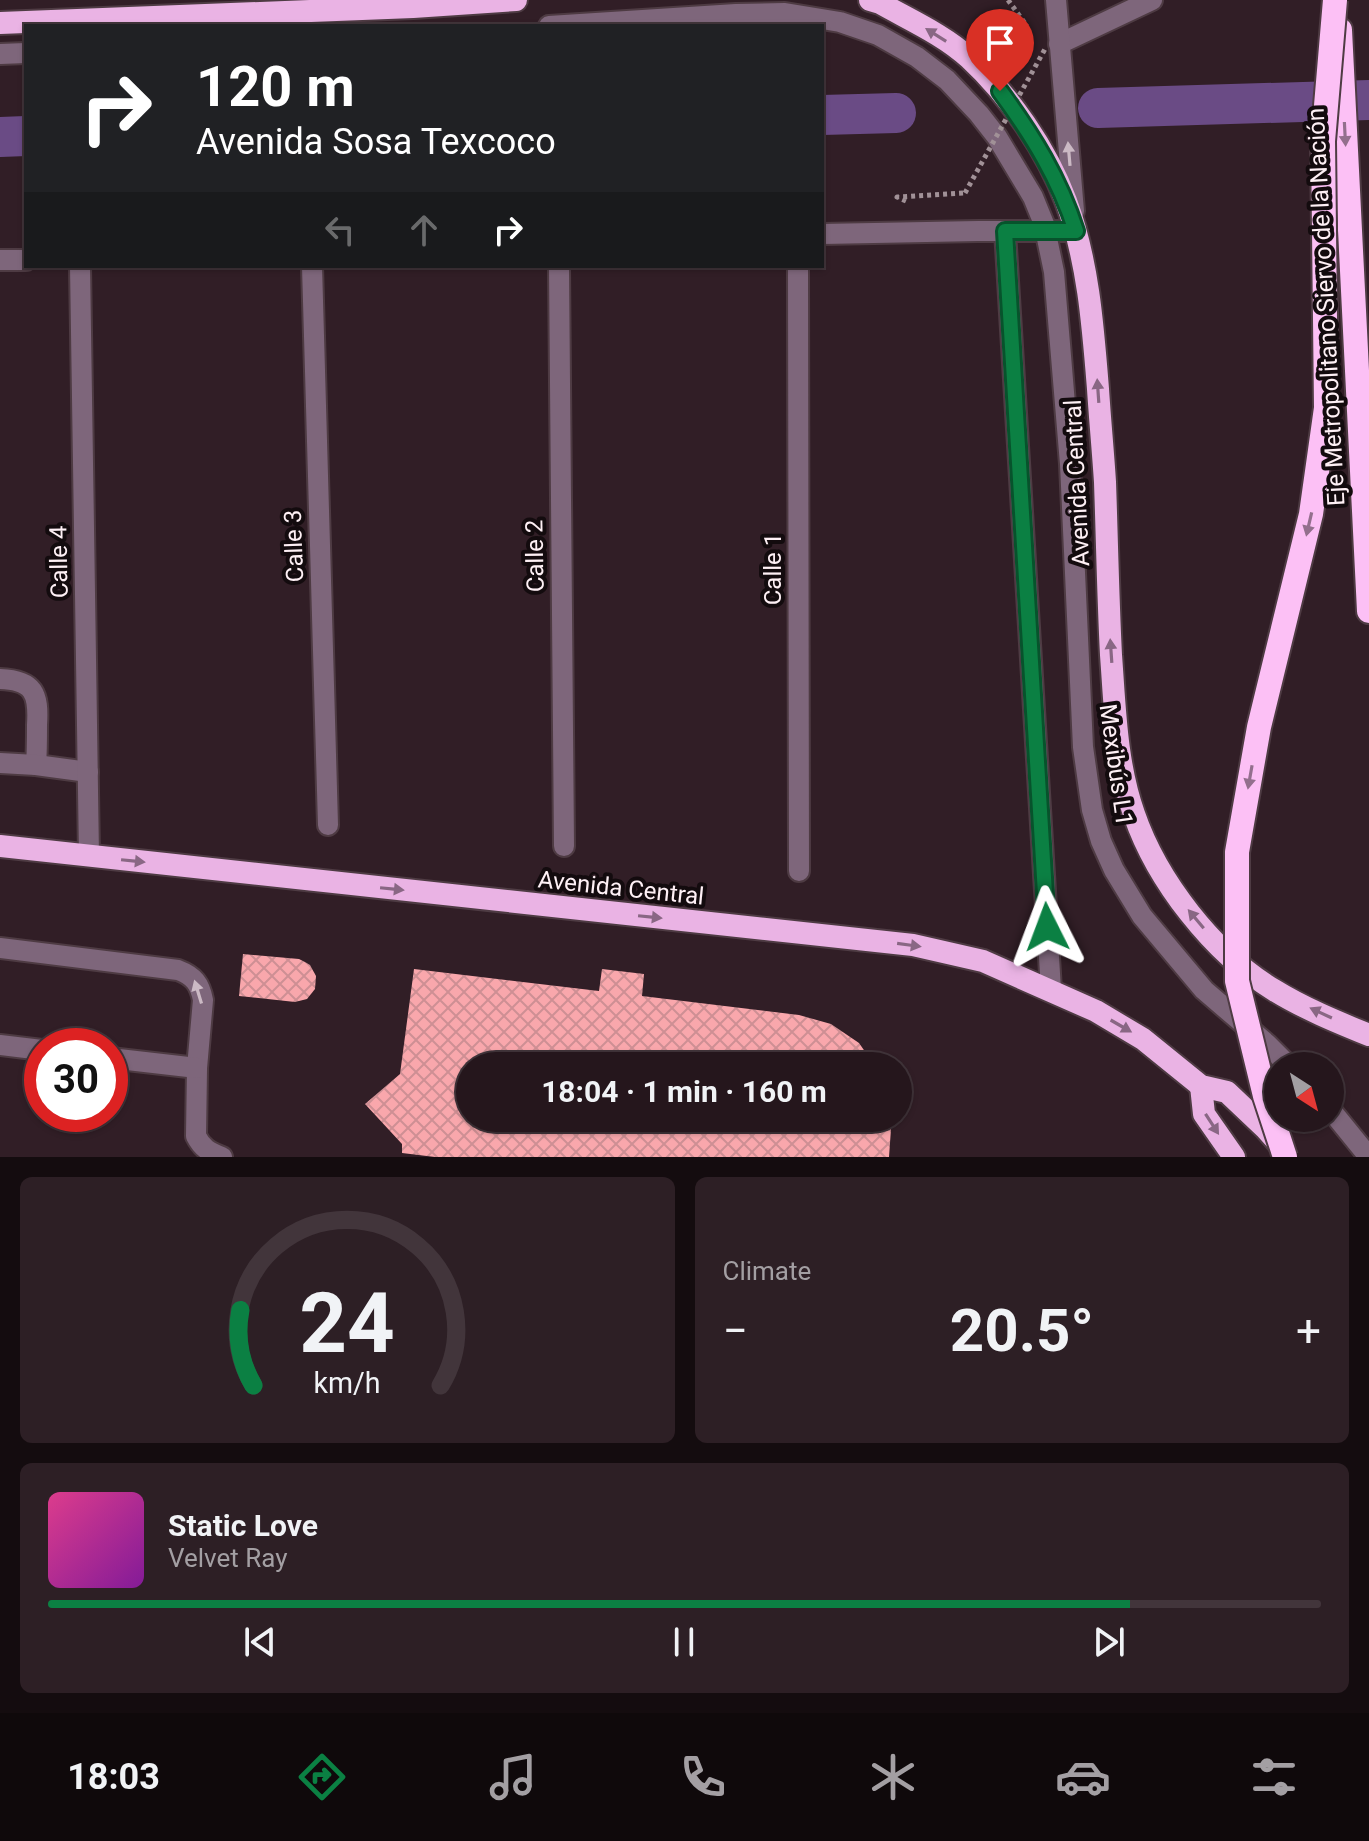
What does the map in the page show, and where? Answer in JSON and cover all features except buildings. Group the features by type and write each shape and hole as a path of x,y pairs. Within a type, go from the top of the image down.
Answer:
{"highway":[{"path":"0,23 413,7 516,0"},
{"name":"Avenida Central","path":"870,0 947,42 968,57 1000,91 1029,130 1051,168 1076,231 1095,347 1105,480 1117,740 1133,812 1146,843 1189,911 1221,948 1250,973 1274,990 1369,1035"},
{"path":"1288,1157 1265,1096 1237,981 1237,852 1259,727 1311,514 1326,408 1323,141 1337,0"},
{"name":"Eje Metropolitano Siervo de la Nación","path":"1337,0 1369,611"},
{"name":"Avenida Central","path":"0,846 913,945 983,961 1096,1011 1143,1039 1201,1086 1227,1092 1265,1128 1288,1157"},
{"path":"1201,1086 1204,1114 1234,1157"}],"street":[{"path":"824,234 1076,231 1052,46 1056,0"},
{"path":"1052,46 1152,0"},
{"name":"Mexibús L1","path":"580,24 785,13 840,22 878,35 917,57 947,80 997,137 1033,197 1046,231 1054,272 1070,464 1083,747 1092,810 1101,841 1114,870 1142,916 1204,990 1275,1052"},
{"path":"0,54 24,53"},
{"path":"1005,231 1051,990"},
{"path":"0,260 24,260"},
{"name":"Calle 4","path":"80,268 89,856"},
{"name":"Calle 3","path":"312,268 328,825"},
{"name":"Calle 2","path":"559,268 564,846"},
{"name":"Calle 1","path":"798,268 799,871"},
{"path":"0,679 22,682 37,697 36,765"},
{"path":"0,763 88,772"},
{"path":"0,948 178,970 196,980 203,1000 197,1068 196,1136 206,1150 222,1157"},
{"path":"0,1045 24,1048"},
{"path":"128,1060 197,1068"},
{"path":"1344,1126 1369,1157"}],"path":[{"path":"965,193 1052,46"}],"waterway":[{"path":"1098,108 1369,100"},
{"path":"824,115 896,113"},
{"path":"0,137 24,136"}],"route":[{"path":"1000,91 1029,130 1051,168 1076,231 1005,231 1047,927"}]}
